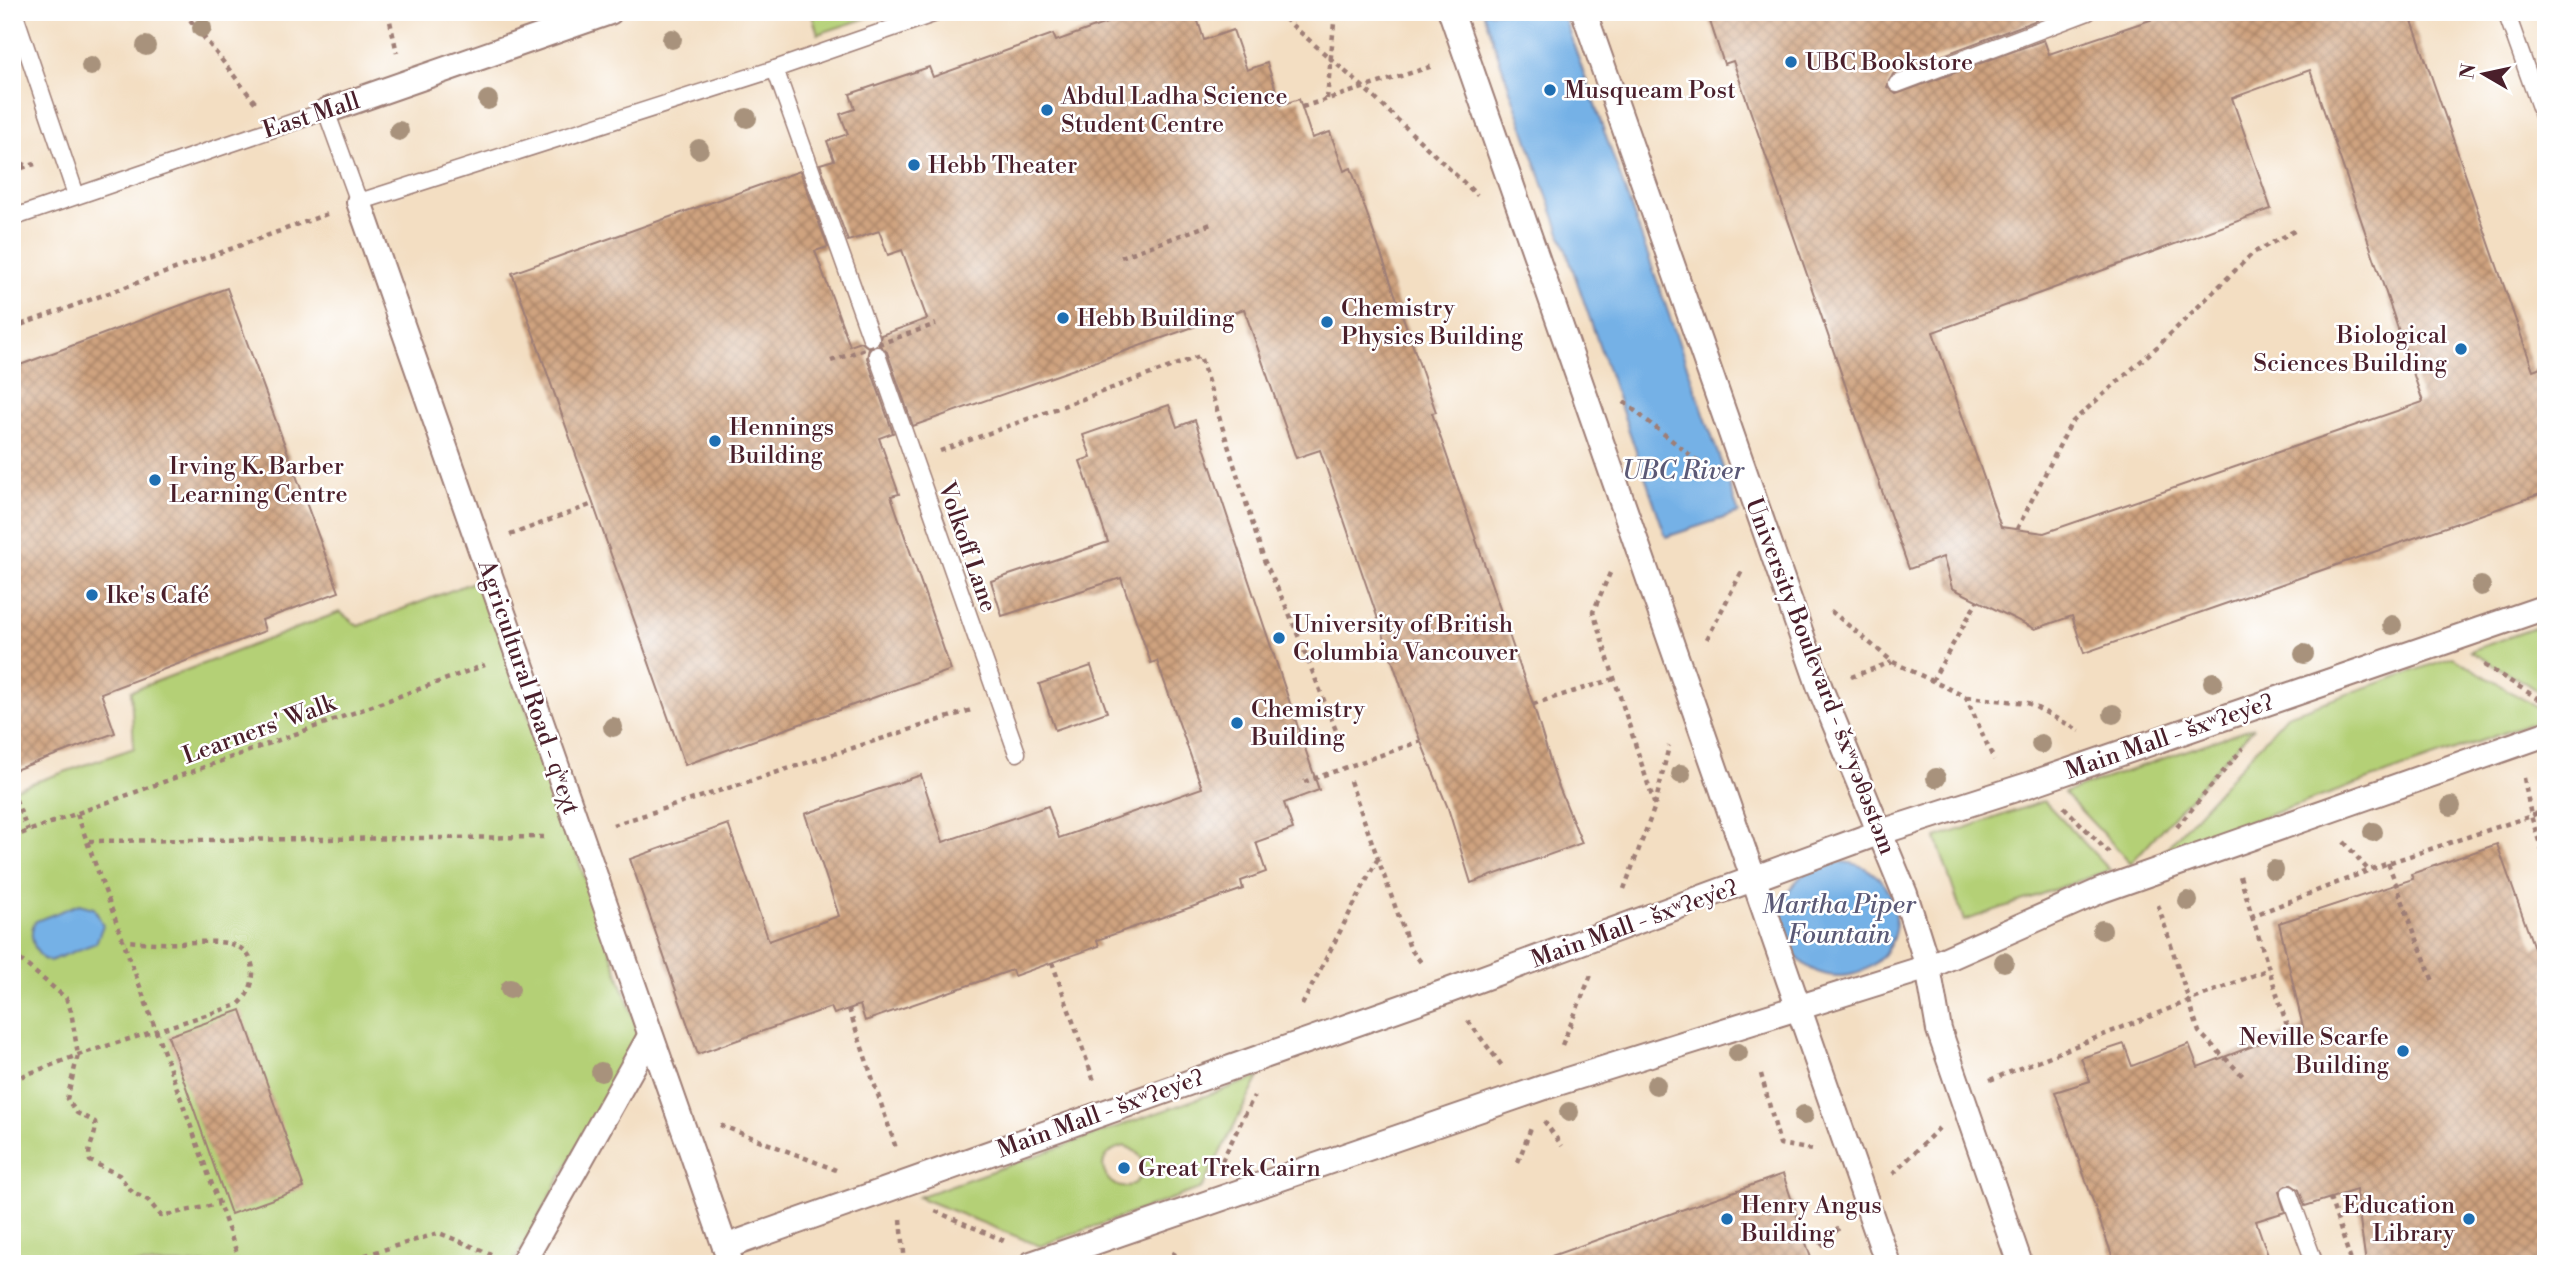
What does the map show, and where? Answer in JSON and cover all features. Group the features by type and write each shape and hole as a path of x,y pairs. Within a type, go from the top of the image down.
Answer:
{"street":[{"name":"East Mall","path":"326,111 610,12"},
{"path":"1451,12 1888,1264"},
{"name":"University Boulevard - šxʷyəθəstəm","path":"1584,12 1820,688 1905,894 1928,967 1939,1030 2020,1264"},
{"name":"Agricultural Road - q̓ʷeχt","path":"359,202 728,1255"},
{"name":"Main Mall - šxʷʔey̓eʔ","path":"728,1255 903,1184 1878,833 2039,781 2546,607"},
{"path":"1031,1264 1545,1087 1928,967 2140,876 2546,734"},
{"path":"512,1262 650,1036"}],"lane":[{"path":"14,12 76,194"},
{"path":"359,202 775,69 939,12"},
{"path":"1898,84 2088,12"},
{"path":"2506,12 2546,124"},
{"path":"775,69 871,338"},
{"name":"East Mall","path":"12,218 326,111"},
{"name":"Agricultural Road - q̓ʷeχt","path":"326,111 359,202"},
{"name":"Volkoff Lane","path":"877,355 1017,753"},
{"path":"2289,1194 2315,1264"}],"path":[{"path":"184,12 276,127"},
{"path":"1277,12 1363,87 1482,200"},
{"path":"1327,99 1335,12"},
{"path":"1301,107 1467,55"},
{"path":"12,159 28,166"},
{"path":"12,328 359,202"},
{"path":"1121,258 1214,223"},
{"path":"2017,529 2071,423 2158,346 2253,253 2298,229"},
{"path":"831,361 936,324"},
{"path":"914,460 1200,356 1264,560 1290,613 1340,743"},
{"path":"1616,395 1714,474"},
{"path":"480,546 593,504"},
{"path":"1609,932 1655,806 1592,612 1632,525"},
{"path":"1932,681 1978,600"},
{"path":"1830,610 1893,662 1966,697 2028,703 2120,752"},
{"path":"2446,642 2546,703"},
{"name":"Learners' Walk","path":"12,837 517,653"},
{"path":"1820,688 1893,662"},
{"path":"1533,704 1614,678"},
{"path":"1966,697 2008,790"},
{"path":"89,841 581,836 998,701"},
{"path":"1304,782 1421,741"},
{"path":"2518,744 2530,816 2546,863"},
{"path":"2176,828 2244,747"},
{"path":"2039,781 2140,876 2199,1032 2245,1078"},
{"path":"1350,782 1359,807"},
{"path":"12,790 28,831"},
{"path":"2252,916 2388,863 2546,809"},
{"path":"77,814 241,1264"},
{"path":"2230,845 2289,1032"},
{"path":"2388,863 2434,984"},
{"path":"12,1080 78,1055 239,1005 247,997 253,961 244,949 215,940 177,943 125,941"},
{"path":"12,953 66,998 78,1055 67,1099 77,1113 95,1122 96,1129 87,1151 90,1161 119,1175 133,1193 148,1200 161,1216 219,1204"},
{"path":"1052,962 1104,1112"},
{"path":"1960,1091 2269,969"},
{"path":"849,1009 903,1184 905,1264"},
{"path":"1761,1074 1780,1144"},
{"path":"2330,1198 2352,1264"},
{"path":"336,1264 439,1233 512,1262"}],"green space":[{"path":"811,12 885,12 818,34"},
{"path":"481,579 639,1034 517,1257 509,1264 12,1264 12,790 134,748 131,691 340,612 358,626"},
{"path":"2546,624 2546,695 2470,651"},
{"path":"2453,657 2546,713 2546,718 2163,852 2287,715"},
{"path":"2254,727 2131,863 2064,793"},
{"path":"2044,801 2110,870 1964,921 1936,838"},
{"path":"1259,1077 1202,1188 1040,1246 918,1197","holes":["1125,1146 1142,1159 1144,1169 1139,1179 1130,1186 1120,1187 1106,1176 1103,1167 1105,1158 1112,1151"]}],"water":[{"name":"UBC River","path":"1483,12 1562,12 1739,513 1666,537"},
{"name":"Martha Piper Fountain","path":"1839,862 1861,867 1879,879 1891,897 1896,919 1891,941 1879,959 1861,971 1839,976 1817,971 1799,959 1787,941 1782,919 1787,897 1799,879 1817,867"},
{"path":"79,904 94,908 103,925 96,943 50,961 43,959 33,941 33,925 36,921"}],"building":[{"path":"1137,12 1195,12 1204,40 1233,30 1247,70 1267,63 1281,105 1299,99 1312,138 1330,132 1344,171 1351,168 1436,412 1432,413 1533,704 1556,780 1582,843 1471,883 1448,808 1416,730 1320,450 1296,458 1244,309 913,426 887,352 879,345 881,335 927,319 902,250 888,255 879,231 848,241 820,164 834,160 827,141 848,134 840,114 855,109 850,94 929,67 933,77 1053,34 1056,41"},
{"name":"Biological Sciences Building","path":"1707,12 2034,12 2037,20 1893,74 1887,87 1896,94 2044,40 2049,54 2174,12 2409,12 2533,370 2546,365 2546,492 2084,653 2072,616 2035,629 1952,588 1943,557 1909,569 1733,61 1724,64","holes":["2310,70 2423,402 2044,533 2001,527 1933,332 2271,209 2232,98"]},
{"name":"Hennings Building","path":"800,171 828,247 815,251 850,346 861,342 869,348 867,358 893,433 879,438 899,494 891,496 951,670 685,765 512,273"},
{"name":"Irving K. Barber Learning Centre","path":"227,288 339,592 262,620 265,631 101,693 115,733 12,771 12,368"},
{"name":"Chemistry Building","path":"1169,405 1177,427 1195,420 1319,790 1284,803 1293,829 1256,842 1266,872 1241,881 1243,889 1097,940 1099,946 1014,976 1012,970 865,1021 860,1005 834,1014 831,1007 698,1054 630,859 728,824 769,941 839,916 805,814 921,775 943,842 1048,806 1059,838 1202,788 1157,661 1151,663 1121,578 1002,616 991,581 1108,542 1080,461 1091,457 1083,435"},
{"path":"1091,666 1107,712 1055,730 1039,684"},
{"name":"Neville Scarfe Building","path":"2497,844 2534,948 2546,943 2546,1264 2366,1264 2356,1190 2305,1206 2299,1190 2290,1184 2279,1192 2285,1212 2256,1221 2271,1264 2115,1264 2055,1092 2090,1081 2081,1058 2124,1044 2132,1066 2189,1044 2198,1067 2303,1027 2279,923 2413,879 2411,874"},
{"path":"241,1010 304,1188 231,1214 168,1036"},
{"name":"Henry Angus Building","path":"1783,1174 1813,1264 1543,1264 1543,1259"}],"place":[{"name":"UBC Bookstore","path":"1791,62"},
{"name":"Musqueam Post","path":"1550,90"},
{"name":"Abdul Ladha Science Student Centre","path":"1047,110"},
{"name":"Hebb Theater","path":"914,165"},
{"name":"Hebb Building","path":"1063,318"},
{"name":"Chemistry Physics Building","path":"1327,322"},
{"name":"Biological Sciences Building","path":"2461,349"},
{"name":"Hennings Building","path":"715,441"},
{"name":"Irving K. Barber Learning Centre","path":"155,480"},
{"name":"Ike's Café","path":"92,595"},
{"name":"University of British Columbia Vancouver","path":"1279,638"},
{"name":"Chemistry Building","path":"1237,723"},
{"name":"Neville Scarfe Building","path":"2403,1051"},
{"name":"Great Trek Cairn","path":"1124,1168"},
{"name":"Henry Angus Building","path":"1727,1219"},
{"name":"Education Library","path":"2469,1219"}]}
